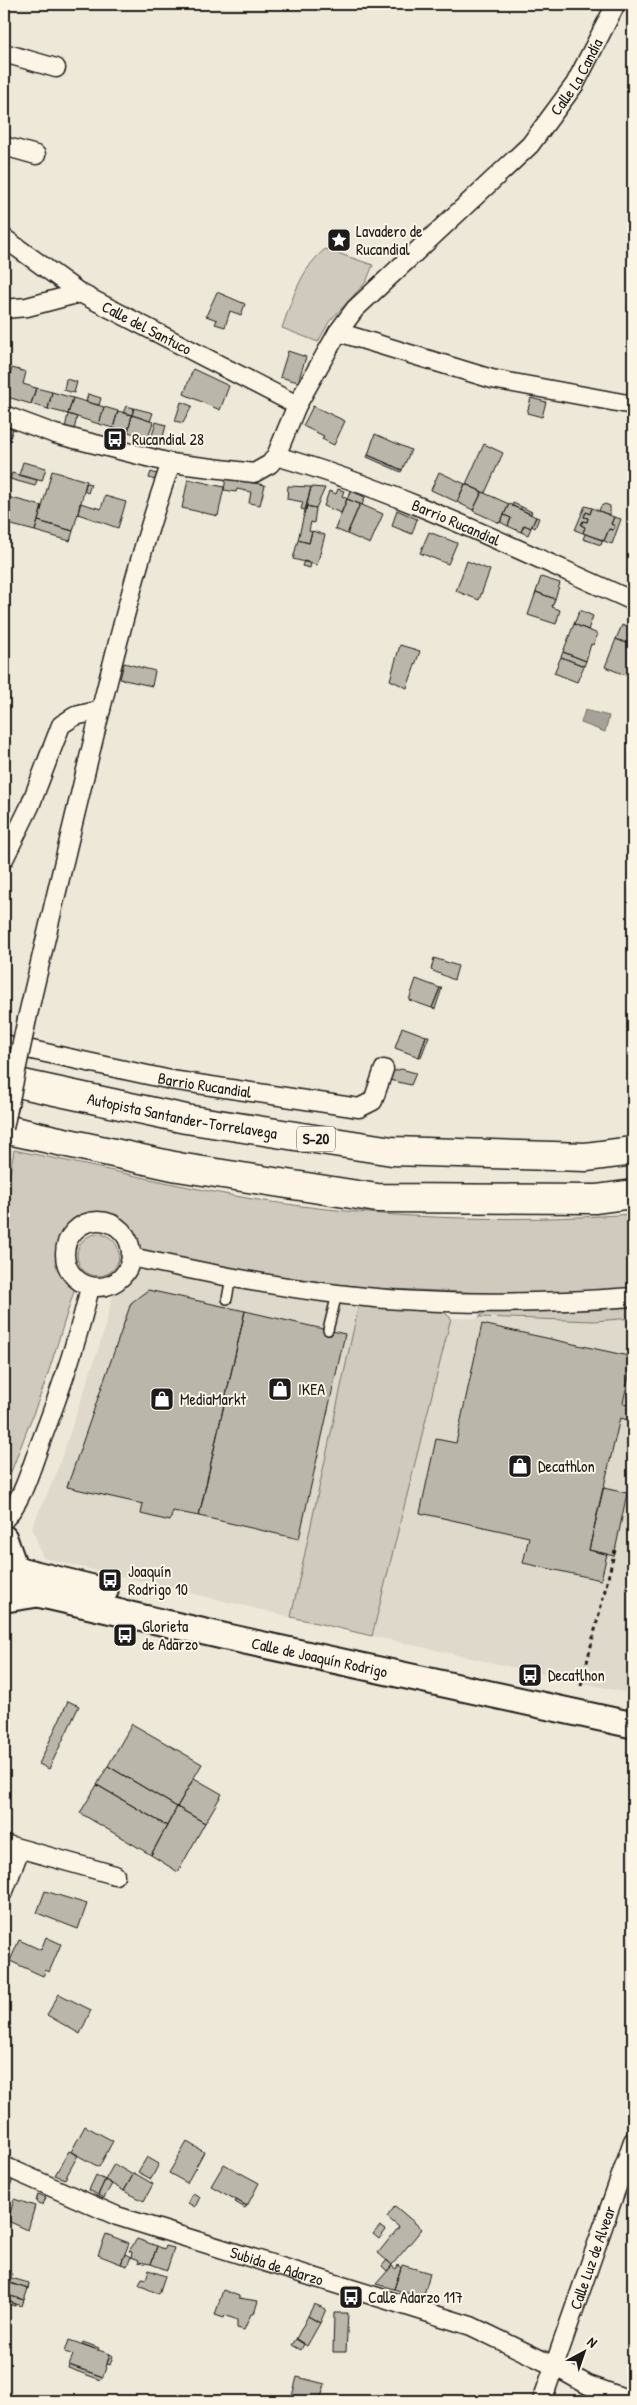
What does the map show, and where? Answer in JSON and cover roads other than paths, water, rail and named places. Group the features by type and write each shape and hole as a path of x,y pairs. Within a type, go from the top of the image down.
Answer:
{"highway":[{"name":"Autopista Santander-Torrelavega","path":"4,1080 186,1119 392,1151 586,1157 633,1151"},
{"path":"4,1128 178,1167 377,1198 596,1199 633,1194"}],"main road":[{"path":"4,1538 15,1569 5,1600"},
{"name":"Calle de Joaquín Rodrigo","path":"15,1569 204,1616 633,1709"},
{"name":"Calle de Joaquín Rodrigo","path":"5,1600 38,1594 633,1725"}],"street":[{"name":"Calle La Candía","path":"338,332 355,309 530,145 575,84 616,4"},
{"path":"4,53 56,68"},
{"path":"4,146 36,155"},
{"name":"Calle del Santuco","path":"4,238 80,293 297,405"},
{"path":"4,309 27,307 80,293"},
{"path":"4,415 54,434 171,463 254,473 270,464 276,456 297,405 338,332 492,379 633,405"},
{"name":"Barrio Rucandial","path":"276,456 334,473 386,493 633,601"},
{"path":"4,1128 72,820 158,502 171,463"},
{"path":"4,859 30,806 62,725 75,716 101,710"},
{"name":"Barrio Rucandial","path":"4,1044 171,1080 359,1108 373,1101 384,1069"},
{"path":"99,1221 116,1227 127,1240 131,1257 128,1268 117,1281 101,1287 90,1286 82,1284 69,1271 65,1254 69,1238 82,1225 99,1221"},
{"path":"131,1257 231,1278 337,1294 468,1302 564,1302 633,1297"},
{"path":"4,1520 20,1499 53,1411 79,1334 90,1286"},
{"path":"4,1891 12,1847 115,1876"},
{"name":"Calle Luz de Alvear","path":"542,2401 556,2366 633,2142"},
{"name":"Subida de Adarzo","path":"4,2166 117,2216 472,2326 556,2366 588,2385 633,2401"}],"lane":[{"path":"227,1299 231,1278"},
{"path":"328,1330 337,1294"}],"place":[{"name":"Lavadero de Rucandial","path":"339,240"},
{"name":"Rucandial 28","path":"115,439"},
{"name":"IKEA","path":"280,1389"},
{"name":"MediaMarkt","path":"162,1399"},
{"name":"Decathlon","path":"520,1466"},
{"name":"Joaquín Rodrigo 10","path":"110,1580"},
{"name":"Glorieta de Adarzo","path":"125,1635"},
{"name":"Decatlhon","path":"530,1675"},
{"name":"Calle Adarzo 117","path":"351,2297"}]}
